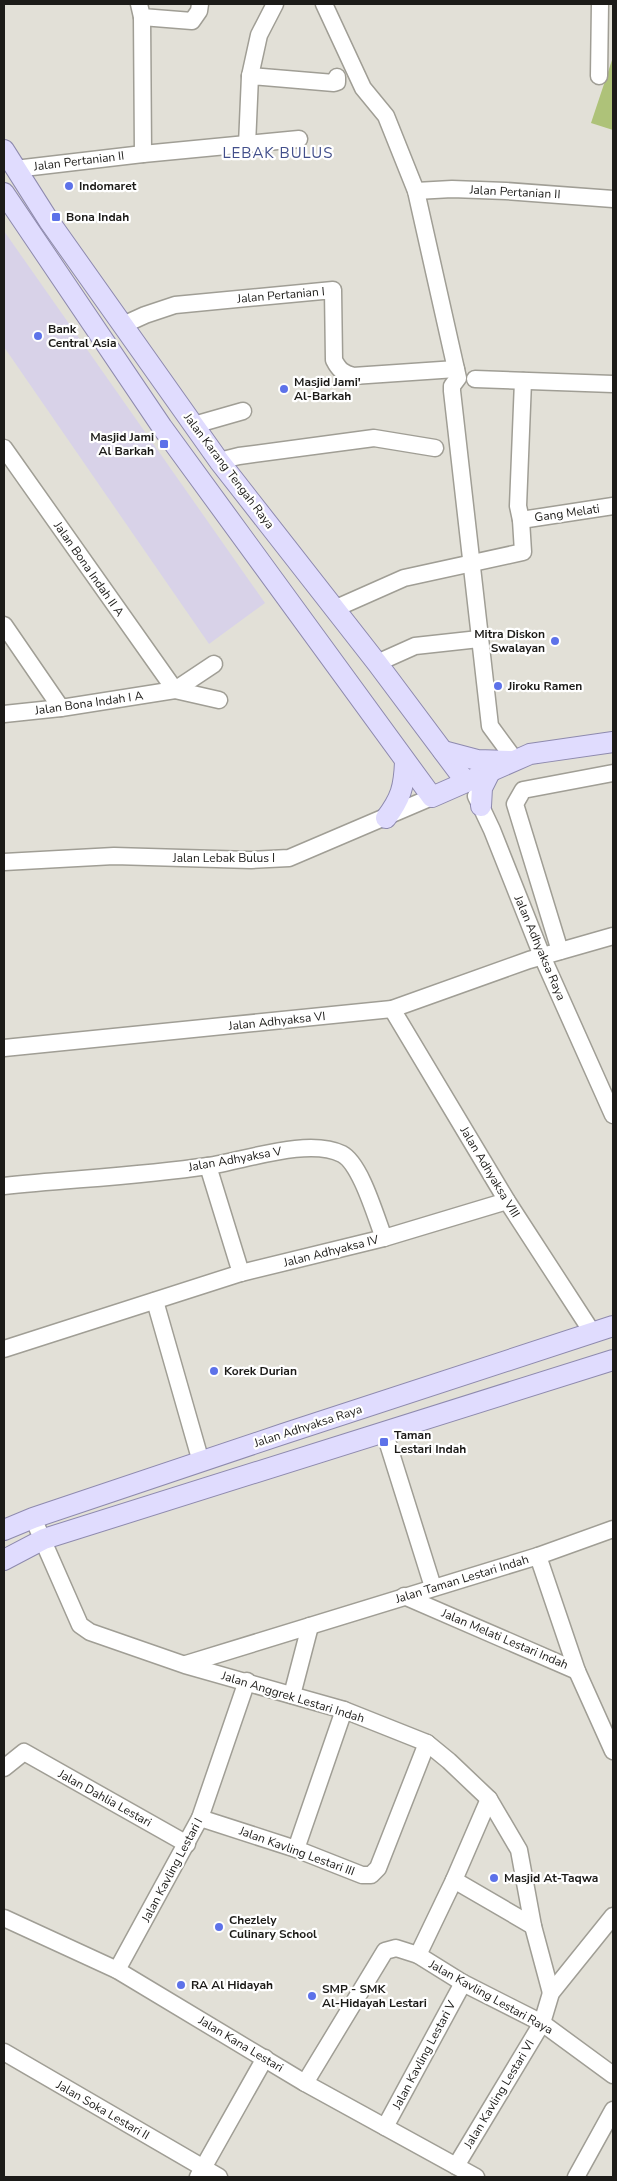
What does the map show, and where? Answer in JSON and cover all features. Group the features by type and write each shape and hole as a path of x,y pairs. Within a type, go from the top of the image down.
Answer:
{"main road":[{"name":"Jalan Karang Tengah Raya","path":"4,150 49,221 219,461 377,663 466,782"},
{"path":"4,193 130,382 432,797 514,761 540,752 613,742"},
{"path":"443,751 477,760 514,761"},
{"path":"386,818 398,802 405,782 405,762"},
{"path":"481,806 482,788 490,772"},
{"name":"Jalan Adhyaksa Raya","path":"4,1530 34,1518 201,1462 613,1326"},
{"path":"4,1560 44,1539 613,1360"}],"street":[{"path":"143,154 140,10 192,21 199,12 200,4"},
{"path":"247,145 250,76 259,35 274,4"},
{"path":"324,4 362,88 386,116 416,191 458,378 452,386 452,391 490,726 514,761"},
{"path":"599,76 600,4"},
{"path":"250,76 334,83 337,82 337,77"},
{"name":"Jalan Pertanian II","path":"15,169 299,139"},
{"name":"Jalan Pertanian II","path":"416,191 452,189 506,191 613,199"},
{"name":"Jalan Pertanian I","path":"123,325 175,305 333,290 334,360 344,374 353,376 456,369"},
{"path":"475,379 613,384"},
{"path":"334,609 404,578 470,562 523,552 518,506 523,381"},
{"path":"194,425 243,411"},
{"path":"219,461 239,456 374,438 435,448"},
{"name":"Jalan Bona Indah II A","path":"4,448 175,690"},
{"name":"Gang Melati","path":"521,520 613,506"},
{"path":"4,625 61,708"},
{"path":"377,663 415,646 479,639"},
{"name":"Jalan Bona Indah I A","path":"175,690 214,664"},
{"name":"Jalan Bona Indah I A","path":"4,714 61,708 175,690 213,698 198,676"},
{"path":"560,951 515,804 523,790 613,772"},
{"name":"Jalan Adhyaksa Raya","path":"466,782 481,806 542,956 613,1115"},
{"name":"Jalan Lebak Bulus I","path":"4,862 114,856 251,860 289,858 432,797"},
{"name":"Jalan Adhyaksa VI","path":"4,1048 392,1009 542,956 613,936"},
{"name":"Jalan Adhyaksa VIII","path":"392,1009 507,1201 592,1332"},
{"name":"Jalan Adhyaksa V","path":"4,1186 208,1166 287,1150 325,1149 343,1155 355,1168 384,1238"},
{"path":"208,1166 241,1273"},
{"name":"Jalan Adhyaksa IV","path":"4,1349 241,1273 384,1238 507,1201"},
{"path":"154,1301 201,1462"},
{"path":"384,1431 433,1587"},
{"name":"Jalan Anggrek Lestari Indah","path":"34,1518 80,1625 90,1632 185,1665 344,1710 427,1744 449,1761 489,1798 518,1850 534,1926 552,1993"},
{"name":"Jalan Taman Lestari Indah","path":"185,1665 538,1556 613,1530"},
{"name":"Jalan Melati Lestari Indah","path":"538,1556 577,1671 613,1751"},
{"name":"Jalan Melati Lestari Indah","path":"404,1596 577,1671"},
{"path":"292,1695 310,1626"},
{"name":"Jalan Kavling Lestari I","path":"117,1970 200,1818 247,1681"},
{"path":"296,1849 344,1710"},
{"name":"Jalan Kavling Lestari III","path":"200,1818 296,1849 362,1875 371,1875 378,1868 427,1744"},
{"name":"Jalan Dahlia Lestari","path":"4,1768 24,1752 187,1844"},
{"path":"418,1955 454,1880 489,1798"},
{"path":"454,1880 534,1926"},
{"path":"542,2023 552,1993 613,1916"},
{"name":"Jalan Kana Lestari","path":"4,1918 117,1970 305,2083 476,2177"},
{"name":"Jalan Kavling Lestari Raya","path":"305,2083 385,1951 396,1948 418,1955 464,1983 542,2023 613,2075"},
{"name":"Jalan Kavling Lestari V","path":"385,2127 464,1983"},
{"name":"Jalan Kavling Lestari VI","path":"456,2166 542,2023"},
{"name":"Jalan Soka Lestari II","path":"4,2052 200,2173 219,2177"},
{"path":"200,2173 265,2058"},
{"path":"576,2177 613,2110"}],"shaded area":[{"path":"4,231 265,603 209,644 4,347"}],"green space":[{"path":"613,61 613,130 591,123"}],"place":[{"name":"Indomaret","path":"69,186"},
{"name":"Bona Indah","path":"56,217"},
{"name":"Bank Central Asia","path":"38,336"},
{"name":"Masjid Jami' Al-Barkah","path":"284,389"},
{"name":"Masjid Jami Al Barkah","path":"164,444"},
{"name":"Mitra Diskon Swalayan","path":"555,641"},
{"name":"Jiroku Ramen","path":"498,686"},
{"name":"Korek Durian","path":"214,1371"},
{"name":"Taman Lestari Indah","path":"384,1442"},
{"name":"Masjid At-Taqwa","path":"494,1878"},
{"name":"Chezlely Culinary School","path":"219,1927"},
{"name":"RA Al Hidayah","path":"181,1985"},
{"name":"SMP - SMK Al-Hidayah Lestari","path":"312,1996"}],"district":[{"name":"LEBAK BULUS","path":"278,153"}]}
